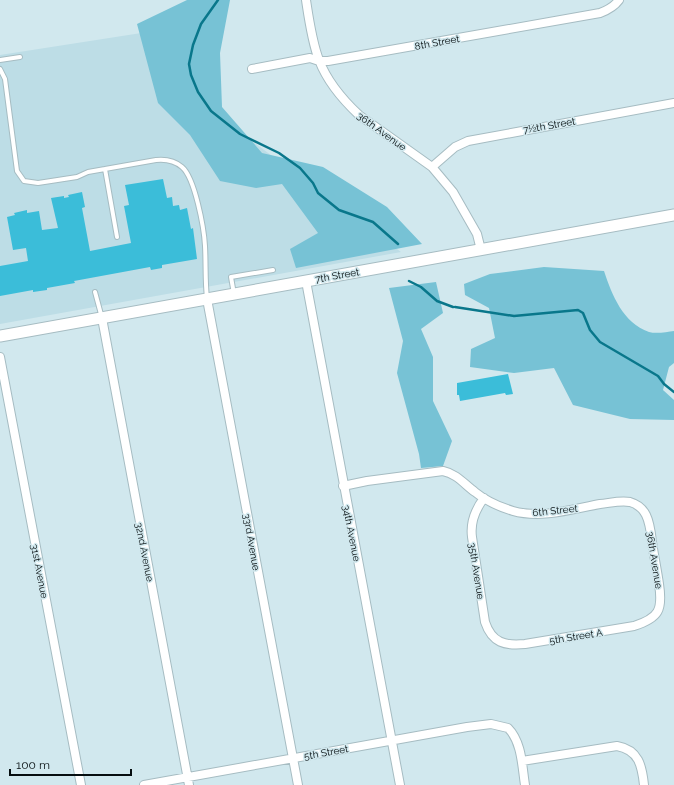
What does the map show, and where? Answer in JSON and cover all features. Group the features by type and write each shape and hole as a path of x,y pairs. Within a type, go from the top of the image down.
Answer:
{"main road":[{"name":"7th Street","path":"0,336 674,215"}],"street":[{"name":"36th Avenue","path":"306,0 319,61 333,86 349,106 359,115 432,167 453,192 477,234 481,250"},
{"name":"8th Street","path":"252,69 310,58 319,61 328,61 600,13 616,5 619,0"},
{"name":"7½th Street","path":"432,167 455,147 468,141 674,103"},
{"name":"34th Avenue","path":"306,281 400,785"},
{"name":"33rd Avenue","path":"207,299 298,785"},
{"name":"32nd Avenue","path":"102,318 188,781"},
{"name":"31st Avenue","path":"0,357 81,785"},
{"name":"6th Street","path":"344,486 367,481 443,471 454,474 476,493 492,503 514,511 547,513 616,502 630,502 636,504"},
{"name":"35th Avenue","path":"484,498 473,517 471,528 472,537 485,622 491,633 500,642"},
{"name":"36th Avenue","path":"636,504 643,511 649,525 660,587 661,602 652,619"},
{"name":"5th Street A","path":"500,642 509,645 525,644 634,626 652,619"},
{"name":"5th Street","path":"144,785 188,781 293,758 491,724 498,724 508,728 516,738 522,761"},
{"path":"525,785 522,761 617,746 628,750 640,762 644,785"}],"lane":[{"path":"0,60 20,57"},
{"path":"0,69 5,79 17,171 24,181 38,183 77,177 88,172 156,160 175,162 184,168 194,185 205,244 205,278 207,299"},
{"path":"105,169 117,237"},
{"path":"234,294 231,277 273,270"},
{"path":"95,292 102,318"}],"shaded area":[{"path":"187,0 230,0 220,53 222,107 262,153 323,167 387,207 422,244 296,268 290,249 318,233 282,184 256,188 220,181 190,135 158,103 137,24"},
{"path":"199,24 177,85 401,252 0,324 0,55"},
{"path":"544,267 604,271 615,298 625,315 632,322 640,328 652,333 674,331 674,363 669,367 663,390 674,400 674,420 630,419 573,405 554,368 514,373 470,367 471,349 495,338 489,308 465,295 464,284 490,274"},
{"path":"436,282 443,313 421,329 433,357 433,401 452,441 443,466 421,468 419,454 397,373 403,341 389,288"}],"building":[{"path":"163,179 167,198 172,197 173,206 179,205 180,210 187,208 191,229 193,228 197,259 162,265 162,268 151,270 150,267 74,281 75,283 47,288 47,290 33,292 33,290 0,296 0,266 28,261 26,248 13,250 7,217 15,215 14,213 27,210 27,213 39,211 42,230 58,228 51,198 64,196 64,198 69,197 68,195 82,192 85,207 82,208 90,251 131,243 124,206 129,205 125,185"},
{"path":"508,374 513,394 506,395 505,393 460,401 459,395 457,395 457,383"}],"waterway":[{"path":"218,0 201,24 193,45 189,64 191,75 198,92 211,111 240,134 279,153 300,168 313,183 318,193 339,210 373,222 398,244"},
{"path":"409,281 421,287 437,301 453,307"},
{"path":"455,307 514,316 578,310 583,313 590,330 600,342 658,376 664,384 674,392"}]}
